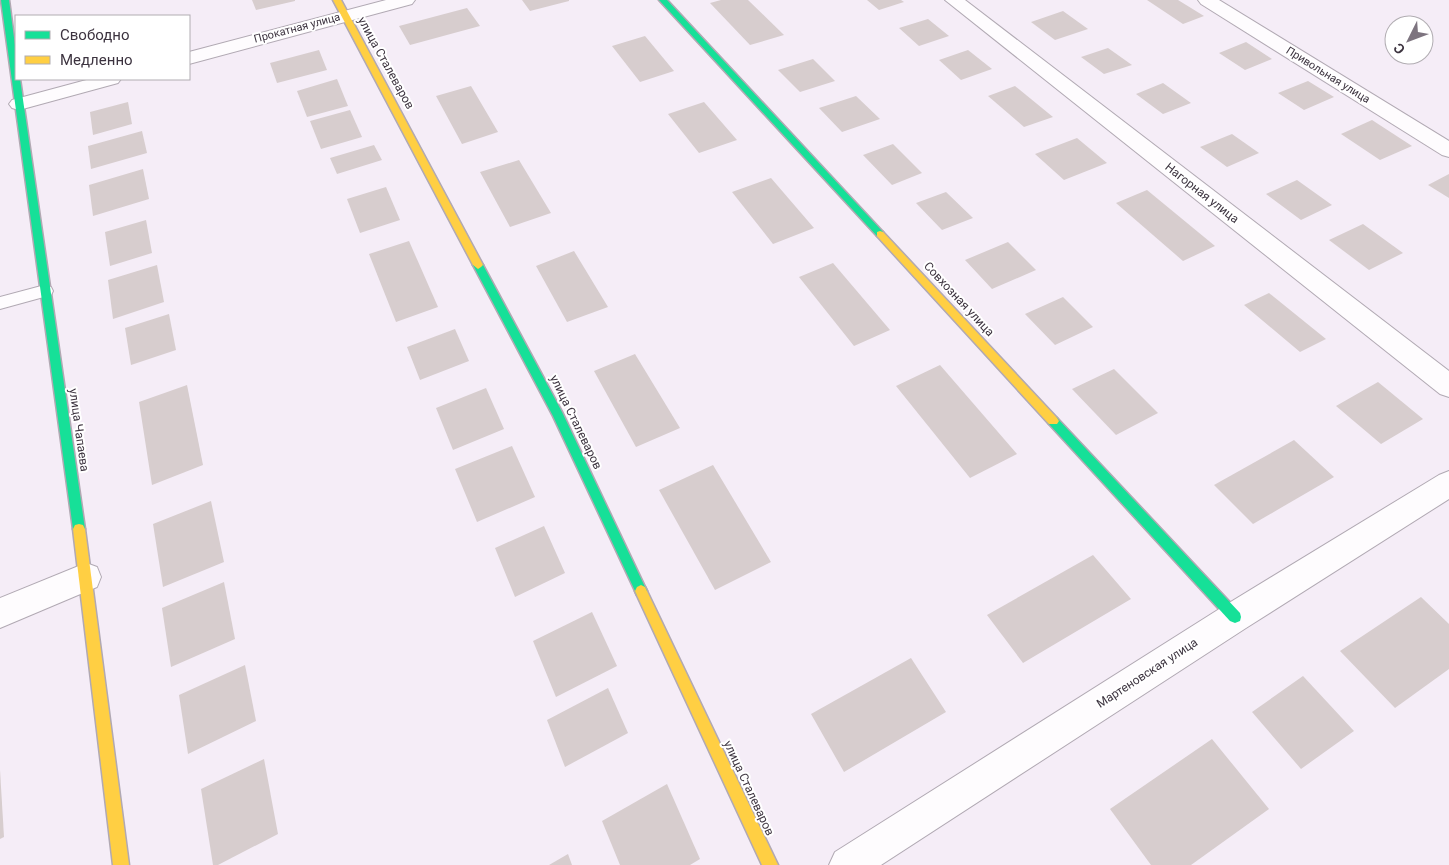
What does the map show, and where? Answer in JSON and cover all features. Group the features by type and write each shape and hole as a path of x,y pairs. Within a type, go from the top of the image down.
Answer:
{"street":[{"name":"улица Чапаева","path":"6,0 15,72"},
{"name":"Прокатная улица","path":"190,58 341,8 406,0"},
{"name":"Совхозная улица","path":"663,0 1235,617"},
{"name":"Нагорная улица","path":"954,0 1449,386"},
{"name":"Привольная улица","path":"1207,0 1449,150"},
{"name":"улица Сталеваров","path":"341,8 558,414 770,865"},
{"name":"улица Чапаева","path":"16,80 86,577 120,865"},
{"path":"19,104 107,80"},
{"name":"Мартеновская улица","path":"848,865 1235,617 1449,484"},
{"path":"0,613 86,577"}],"lane":[{"path":"0,303 45,291"}],"building":[{"path":"252,0 295,0 295,1 256,10"},
{"path":"522,0 569,0 569,1 530,11"},
{"path":"721,0 748,0 784,35 750,45 710,3"},
{"path":"867,0 901,0 904,2 879,10"},
{"path":"1147,0 1178,0 1204,16 1183,24"},
{"path":"467,8 480,26 410,45 399,26"},
{"path":"1063,11 1088,29 1055,40 1031,22"},
{"path":"928,19 949,36 919,46 899,28"},
{"path":"645,36 674,71 640,82 612,46"},
{"path":"1246,42 1272,59 1245,70 1219,53"},
{"path":"1108,48 1132,65 1104,74 1081,57"},
{"path":"319,50 327,70 277,83 270,63"},
{"path":"968,50 992,69 961,80 939,60"},
{"path":"813,59 835,81 800,92 778,70"},
{"path":"337,79 348,106 307,117 297,91"},
{"path":"1308,81 1334,97 1304,110 1278,93"},
{"path":"1163,83 1191,103 1163,114 1136,94"},
{"path":"471,86 498,132 462,144 436,96"},
{"path":"1015,86 1053,117 1024,127 988,96"},
{"path":"856,96 880,119 842,132 819,108"},
{"path":"128,102 132,124 93,135 90,112"},
{"path":"704,102 737,140 699,153 668,114"},
{"path":"350,110 362,137 321,149 310,121"},
{"path":"1372,120 1412,146 1380,160 1341,134"},
{"path":"142,131 147,153 91,169 88,146"},
{"path":"1232,134 1259,153 1227,167 1200,147"},
{"path":"1077,138 1107,163 1064,180 1035,154"},
{"path":"893,144 922,173 892,185 863,155"},
{"path":"374,145 382,160 337,174 330,158"},
{"path":"519,160 551,213 510,227 480,172"},
{"path":"143,169 149,199 93,216 89,185"},
{"path":"1449,174 1449,198 1428,185"},
{"path":"771,178 814,228 773,244 732,192"},
{"path":"1297,180 1332,205 1301,220 1266,194"},
{"path":"386,187 400,220 360,233 347,199"},
{"path":"1147,190 1215,246 1183,261 1116,203"},
{"path":"946,192 973,218 942,230 916,203"},
{"path":"146,220 152,253 110,266 105,232"},
{"path":"1363,224 1403,253 1369,270 1329,240"},
{"path":"409,241 438,307 396,322 369,254"},
{"path":"1008,242 1036,270 992,289 965,260"},
{"path":"574,251 608,307 567,322 536,266"},
{"path":"833,263 890,330 854,346 799,277"},
{"path":"157,265 164,302 113,319 108,280"},
{"path":"1269,293 1326,339 1300,352 1244,305"},
{"path":"1063,297 1093,327 1055,345 1025,314"},
{"path":"169,314 176,350 131,365 125,328"},
{"path":"455,329 469,361 420,380 407,347"},
{"path":"635,354 680,428 636,447 594,371"},
{"path":"940,365 1017,454 970,478 896,386"},
{"path":"1114,369 1158,413 1116,435 1072,389"},
{"path":"1378,382 1423,419 1381,444 1336,406"},
{"path":"187,385 203,465 152,485 139,402"},
{"path":"486,388 504,429 453,450 436,408"},
{"path":"1294,440 1334,477 1253,524 1214,485"},
{"path":"512,446 535,497 477,522 455,469"},
{"path":"713,465 771,562 715,590 659,490"},
{"path":"211,501 224,562 163,587 153,524"},
{"path":"544,526 565,573 515,597 495,548"},
{"path":"1093,555 1131,599 1023,663 987,615"},
{"path":"224,582 235,639 171,667 162,608"},
{"path":"1421,597 1449,624 1449,669 1395,708 1340,651"},
{"path":"592,612 617,666 556,697 533,641"},
{"path":"911,658 946,712 844,772 811,714"},
{"path":"245,665 256,721 188,754 179,695"},
{"path":"1303,676 1354,731 1301,769 1252,712"},
{"path":"608,688 628,733 565,767 547,720"},
{"path":"1212,739 1269,809 1191,865 1151,865 1110,809"},
{"path":"264,759 278,834 218,865 213,865 201,789"},
{"path":"0,770 4,837 0,839"},
{"path":"667,784 700,859 690,865 620,865 602,821"},
{"path":"568,854 572,865 549,865"}],"traffic: fast":[{"path":"5,0 15,71"},
{"path":"663,0 880,234"},
{"path":"16,80 79,529"},
{"path":"478,265 558,415 641,591"},
{"path":"1053,421 1235,617"}],"traffic: slow":[{"path":"337,0 478,265"},
{"path":"880,234 1053,421"},
{"path":"79,529 121,865"},
{"path":"641,591 770,865"}]}
